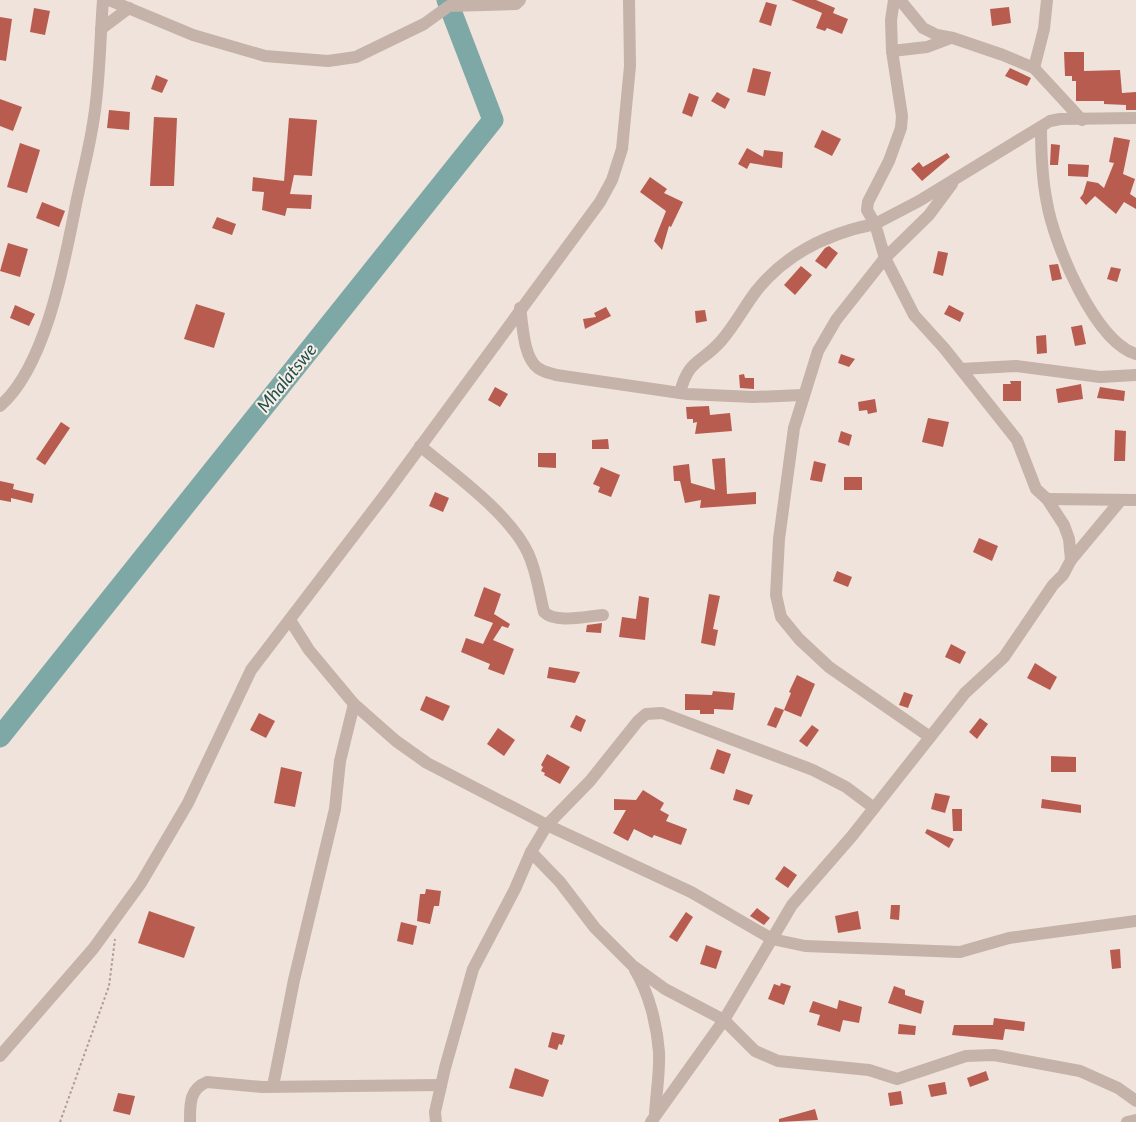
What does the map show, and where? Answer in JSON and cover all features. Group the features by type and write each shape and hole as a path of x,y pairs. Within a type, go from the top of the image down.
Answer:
{"street":[{"path":"0,406 20,383 36,352 61,278 94,116 103,0"},
{"path":"109,0 193,35 265,56 328,61 356,57 424,24 449,6 516,4 520,0"},
{"path":"0,1056 93,949 141,883 188,803 251,670 590,216 612,180 622,149 624,131 630,66 629,0"},
{"path":"894,0 891,20 892,51 902,116 901,128 890,161 868,202 867,210 875,224 885,258 914,315 961,369 1017,440 1036,489 1047,499 1064,525 1069,539 1071,560"},
{"path":"900,0 923,28 937,35 954,38 1034,68 1082,120"},
{"path":"1034,68 1044,29 1047,0"},
{"path":"101,29 129,8"},
{"path":"892,51 927,47 954,38"},
{"path":"680,393 689,368 720,342 758,290 785,263 815,242 854,228 875,224 957,178 1040,127 1060,118 1082,120 1136,118"},
{"path":"1040,127 1042,171 1047,205 1061,248 1088,307 1113,341 1125,351 1136,354"},
{"path":"930,737 829,667 799,639 781,617 776,595 779,540 794,428 818,351 836,320 885,258 929,215 957,178"},
{"path":"520,308 530,358 536,367 556,375 680,393 753,397 803,395"},
{"path":"961,369 1016,366 1100,377 1136,375"},
{"path":"420,446 476,490 513,531 527,551 534,569 544,612 548,616 558,618 603,615"},
{"path":"1047,499 1136,500"},
{"path":"653,1118 724,1020 792,905 874,808 965,693 1004,657 1053,585 1063,575 1071,560 1121,500"},
{"path":"290,620 309,650 354,704 396,740 427,763 604,854 649,871 772,939 805,946 960,952 1009,938 1136,921"},
{"path":"273,1086 294,980 335,808 340,761 354,704"},
{"path":"436,1122 435,1112 441,1085 472,969 515,889 531,852 546,825 590,781 638,721 653,712 662,713 813,770 846,786 874,808"},
{"path":"531,852 560,882 595,928 632,965 664,989 724,1020 755,1051 778,1060 869,1070 897,1079 908,1077 966,1056 994,1055 1080,1071 1118,1088 1136,1101"},
{"path":"632,965 640,979 650,1006 659,1053 653,1118"},
{"path":"190,1122 190,1102 194,1092 201,1084 207,1082 262,1087 441,1085"},
{"path":"1127,1122 1136,1120"}],"path":[{"path":"60,1122 108,986 119,912"}],"building":[{"path":"791,0 816,0 835,8 833,13 848,19 842,34 827,28 825,31 816,28 822,13"},
{"path":"766,2 777,5 771,26 759,22"},
{"path":"1009,7 1011,23 992,26 990,9"},
{"path":"34,8 50,11 45,35 30,32"},
{"path":"0,17 12,19 6,61 0,60"},
{"path":"1064,52 1084,52 1084,71 1120,70 1122,93 1136,92 1136,110 1126,110 1126,105 1104,104 1104,101 1076,101 1076,81 1072,81 1072,76 1065,76"},
{"path":"753,68 771,72 765,96 747,92"},
{"path":"1010,68 1031,78 1027,86 1005,76"},
{"path":"156,75 168,80 162,93 151,89"},
{"path":"717,92 730,99 725,109 711,101"},
{"path":"689,93 699,97 692,117 682,113"},
{"path":"0,99 22,107 13,131 0,126"},
{"path":"109,110 130,112 129,130 107,128"},
{"path":"154,117 177,118 174,186 150,186"},
{"path":"289,118 317,120 312,176 294,175 290,194 312,195 311,209 287,208 285,216 262,210 264,192 252,191 253,177 284,181"},
{"path":"822,130 841,139 832,156 814,147"},
{"path":"1114,137 1130,140 1123,174 1135,179 1130,194 1136,198 1136,209 1124,202 1116,214 1095,196 1086,205 1080,198 1087,181 1098,183 1104,188 1114,163 1109,162"},
{"path":"20,143 40,150 27,193 7,187"},
{"path":"1051,144 1060,145 1058,165 1050,165"},
{"path":"747,148 763,157 764,150 783,152 782,168 750,163 747,169 738,164"},
{"path":"947,153 950,157 922,181 911,169 919,162 923,167"},
{"path":"1068,164 1089,165 1088,177 1068,176"},
{"path":"650,177 667,189 664,193 683,202 671,227 669,226 662,250 654,241 666,211 640,192"},
{"path":"42,202 65,211 59,227 36,218"},
{"path":"217,217 236,224 232,235 212,228"},
{"path":"8,243 28,249 20,277 0,271"},
{"path":"829,246 838,253 826,269 815,261 825,248"},
{"path":"938,251 948,253 943,276 933,273"},
{"path":"1058,264 1062,279 1052,281 1049,265"},
{"path":"801,266 812,275 795,295 784,285"},
{"path":"1111,267 1121,269 1117,282 1107,279"},
{"path":"196,304 225,313 214,348 184,339"},
{"path":"15,305 35,314 29,326 10,318"},
{"path":"949,305 964,313 960,322 944,314"},
{"path":"606,307 611,316 585,329 583,319 596,317 594,313"},
{"path":"705,310 707,321 696,323 695,311"},
{"path":"1082,325 1086,344 1075,346 1071,327"},
{"path":"1046,335 1047,353 1037,354 1036,336"},
{"path":"841,354 855,359 849,367 838,363"},
{"path":"744,374 745,378 754,378 754,389 740,388 739,375"},
{"path":"1010,381 1021,381 1021,401 1003,401 1003,384 1011,384"},
{"path":"1081,384 1083,399 1058,403 1056,389"},
{"path":"495,387 508,394 500,407 488,400"},
{"path":"1100,387 1125,391 1124,401 1097,398"},
{"path":"875,399 877,412 868,414 867,410 859,411 858,402"},
{"path":"709,406 710,415 730,413 732,431 695,434 697,422 693,423 693,419 687,419 686,407"},
{"path":"928,418 949,422 943,447 922,442"},
{"path":"61,422 70,428 45,465 36,459"},
{"path":"1115,430 1126,431 1125,461 1114,461"},
{"path":"841,431 852,435 849,446 838,442"},
{"path":"608,439 609,449 592,449 592,440"},
{"path":"538,453 556,453 556,468 538,467"},
{"path":"725,458 727,494 756,492 756,504 700,508 701,500 685,503 680,481 674,481 673,466 689,464 691,483 715,490 712,459"},
{"path":"814,461 826,464 822,482 810,480"},
{"path":"601,467 620,475 611,497 598,492 600,487 593,484"},
{"path":"844,477 862,477 862,490 844,490"},
{"path":"0,481 14,484 13,489 34,494 32,503 11,498 11,502 0,500"},
{"path":"435,492 449,498 443,512 429,506"},
{"path":"979,538 998,546 992,561 973,552"},
{"path":"837,571 852,577 848,587 833,581"},
{"path":"484,587 501,594 494,614 510,624 508,628 502,626 493,640 514,649 504,675 488,669 490,664 461,652 466,638 483,644 493,623 474,616"},
{"path":"709,594 720,596 713,629 718,630 715,646 701,643"},
{"path":"639,596 649,598 645,640 619,637 622,617 636,619"},
{"path":"602,623 601,633 586,632 587,625"},
{"path":"951,644 966,652 960,664 945,657"},
{"path":"1035,663 1057,677 1050,690 1027,678"},
{"path":"549,667 580,672 575,683 547,678"},
{"path":"797,675 815,684 801,717 784,710 791,693 789,692"},
{"path":"713,691 735,693 733,710 714,709 714,714 700,714 700,710 685,710 685,694 712,695"},
{"path":"904,692 913,695 908,708 899,705"},
{"path":"426,696 450,706 443,721 420,710"},
{"path":"775,707 784,710 776,728 767,725"},
{"path":"259,713 275,721 266,738 250,730"},
{"path":"576,715 586,720 581,732 570,727"},
{"path":"980,718 988,724 977,739 969,732"},
{"path":"812,725 819,730 807,747 799,741"},
{"path":"498,728 515,740 504,756 487,744"},
{"path":"717,749 731,754 724,774 710,769"},
{"path":"547,754 570,767 560,784 544,775 545,773 541,771 543,767 541,765"},
{"path":"1051,756 1076,757 1076,772 1051,772"},
{"path":"281,767 302,772 295,807 274,803"},
{"path":"736,789 753,795 749,805 733,800"},
{"path":"643,790 664,803 660,810 669,815 666,821 687,829 681,845 654,835 652,838 634,829 628,841 613,833 626,810 614,810 614,799 636,800"},
{"path":"935,793 950,796 945,813 931,809"},
{"path":"1042,799 1081,805 1081,813 1041,808"},
{"path":"952,809 962,809 962,831 953,831"},
{"path":"927,829 954,839 949,848 925,833"},
{"path":"784,866 797,875 788,888 775,879"},
{"path":"426,889 441,891 439,906 434,906 430,924 417,921 420,894 425,894"},
{"path":"891,905 900,905 899,920 890,919"},
{"path":"757,908 770,918 764,925 750,916"},
{"path":"149,911 195,927 184,958 138,943"},
{"path":"858,911 861,929 838,933 835,916"},
{"path":"686,912 693,917 677,942 669,937"},
{"path":"401,922 417,926 413,945 397,941"},
{"path":"706,945 722,951 716,969 700,964"},
{"path":"1120,949 1121,968 1112,969 1110,950"},
{"path":"781,983 791,986 784,1005 768,999 774,984 780,986"},
{"path":"894,986 905,990 905,995 924,1001 921,1014 888,1003"},
{"path":"839,1000 862,1007 859,1023 843,1020 840,1032 817,1025 820,1015 809,1012 813,1001 837,1009"},
{"path":"994,1018 1025,1022 1024,1031 1005,1029 1003,1040 952,1035 954,1025 993,1025"},
{"path":"899,1024 916,1026 915,1035 898,1034"},
{"path":"552,1032 565,1035 562,1045 559,1044 557,1050 548,1047"},
{"path":"515,1068 549,1080 543,1097 509,1088"},
{"path":"986,1071 989,1080 970,1087 967,1078"},
{"path":"945,1082 947,1094 931,1097 928,1085"},
{"path":"901,1091 903,1104 890,1106 888,1093"},
{"path":"118,1093 135,1096 130,1115 113,1111"},
{"path":"815,1109 818,1120 779,1122 779,1119"}],"waterway":[{"name":"Mhalatswe","path":"0,737 493,120 447,0"}]}
